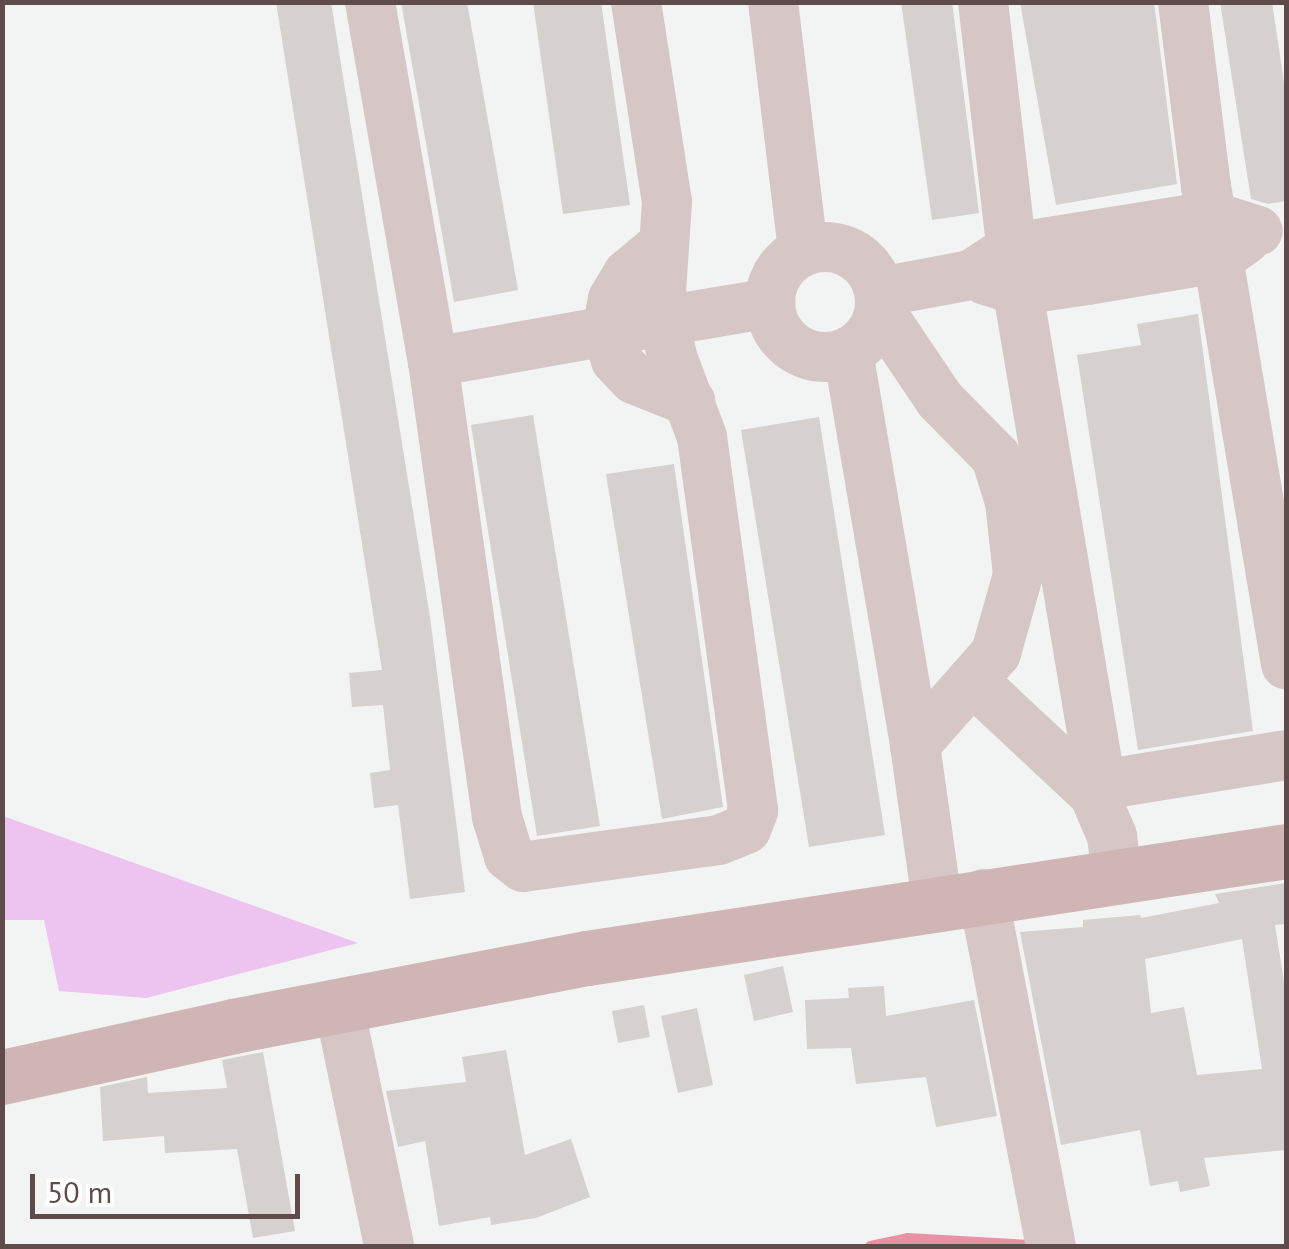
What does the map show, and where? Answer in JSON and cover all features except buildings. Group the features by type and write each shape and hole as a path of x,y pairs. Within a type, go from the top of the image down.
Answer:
{"main road":[{"path":"2,1078 587,958 960,898 1114,857 1286,852"}],"street":[{"path":"370,2 433,362 497,817 509,856 523,867 719,840 740,833 750,822 752,790 702,437 676,368 664,320 667,202 636,2"},
{"path":"773,2 802,251"},
{"path":"983,2 1016,269 1101,785 1286,755"},
{"path":"1183,2 1244,233 1286,664"},
{"path":"880,302 971,276 1244,233"},
{"path":"664,244 628,274 613,298 607,331 616,360 634,378 690,402"},
{"path":"880,302 864,342 848,352 813,356 796,349 773,321 770,304 778,272 802,251 818,247 851,253 864,264 880,302 940,400 996,458 1010,502 1018,575 996,653 915,745"},
{"path":"433,362 770,304"},
{"path":"848,352 915,745 960,898 1051,1246"},
{"path":"972,680 1094,794 1114,857"},
{"path":"339,1006 388,1243"}],"shaded area":[{"path":"3,816 358,943 146,998 59,991 44,920 3,920"}],"waterway":[{"path":"870,1246 907,1238 1030,1245"}]}
